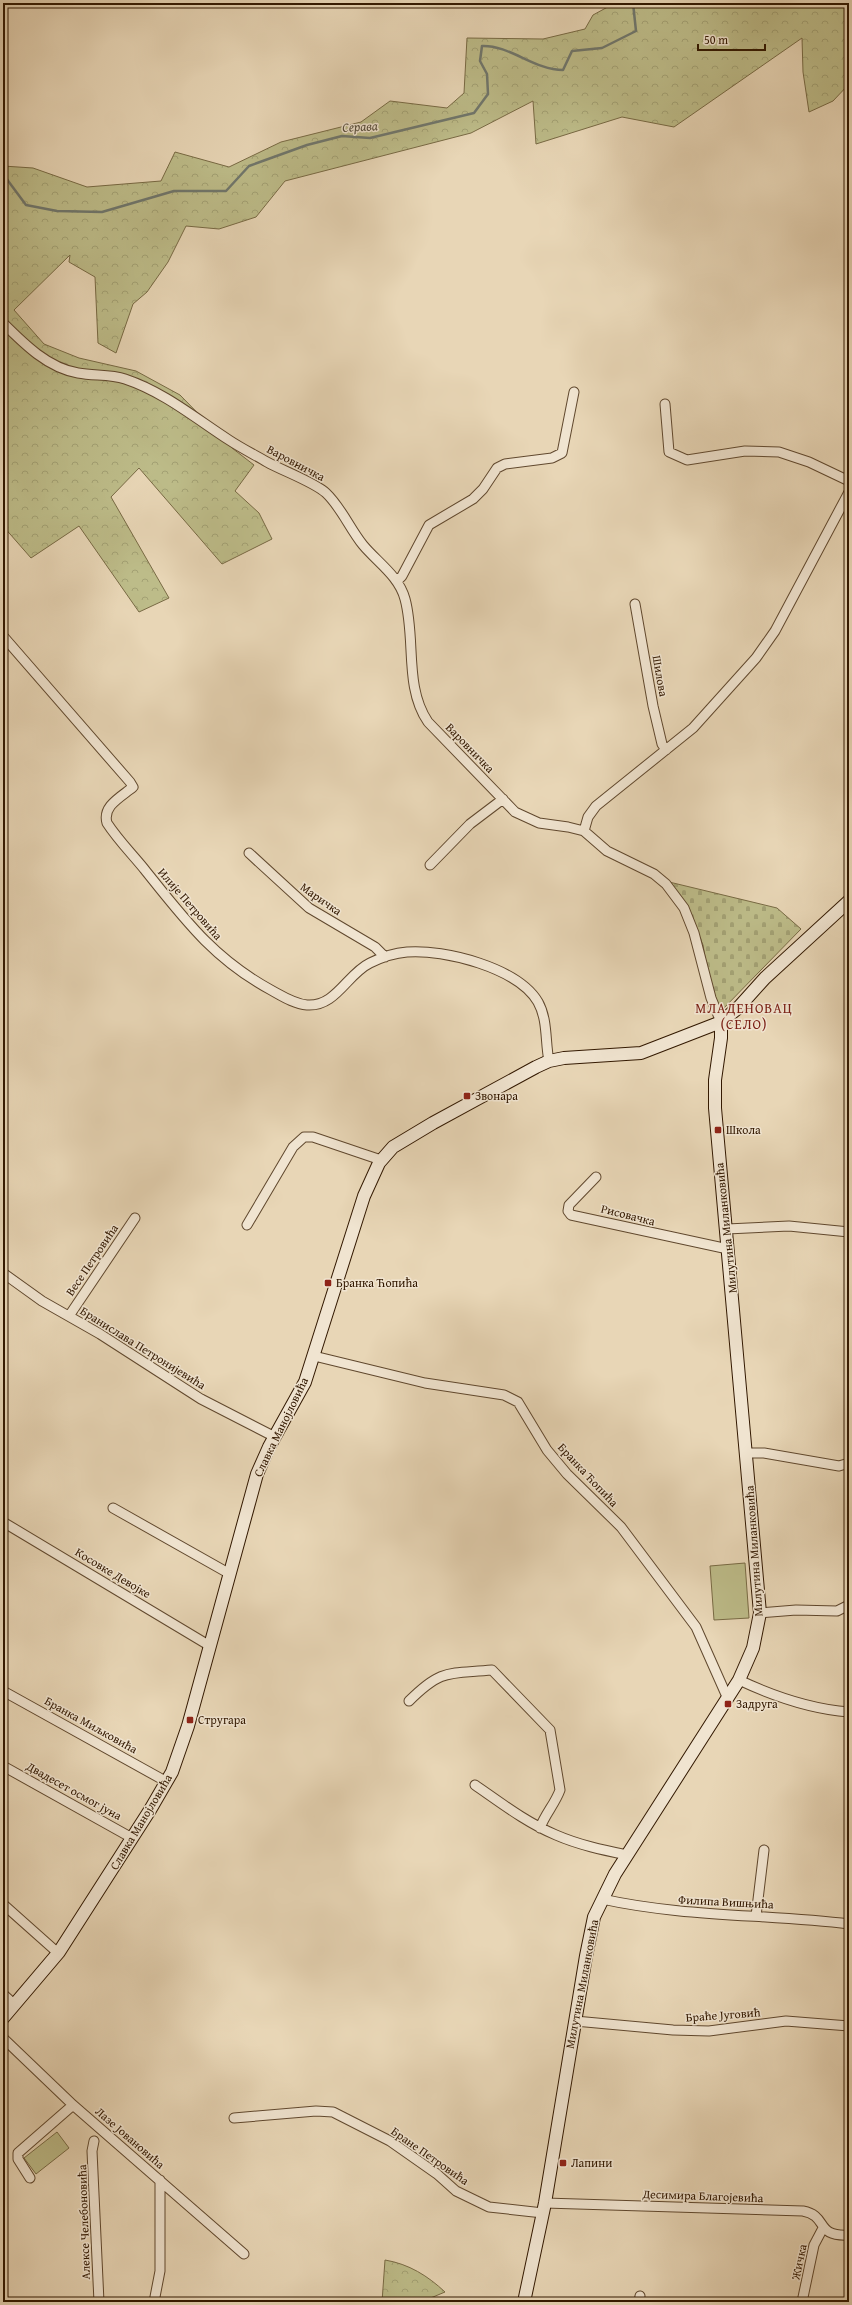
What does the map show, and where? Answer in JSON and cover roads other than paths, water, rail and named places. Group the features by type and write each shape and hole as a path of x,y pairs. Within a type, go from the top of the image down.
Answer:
{"main road":[{"path":"721,1022 738,1008 765,978 849,901"},
{"name":"Славка Манојловића","path":"3,2018 58,1953 167,1782 186,1732 257,1474 274,1437 296,1402 314,1356 364,1196 381,1160 393,1147 410,1136 548,1061 572,1057 634,1054 721,1022"},
{"name":"Милутина Миланковића","path":"524,2302 544,2208 589,1938 602,1899 627,1855 739,1680 753,1648 760,1614 747,1452 714,1090 721,1022"}],"street":[{"name":"Варовничка","path":"3,323 45,359 57,366 79,374 110,376 136,384 174,402 247,450 325,492 362,544 397,581 406,603 416,693 421,710 428,722 515,812 532,821 584,831"},
{"path":"397,581 402,576 429,526 473,499 497,468 505,464 552,458 562,453 574,392"},
{"path":"665,404 669,452 687,460 728,452 765,450 780,452 809,462 849,481"},
{"path":"721,1022 711,998 694,933 684,908 673,892 654,874 607,851 584,831 588,817 596,806 693,728 756,658 775,631 849,492"},
{"name":"Шилова","path":"635,604 653,706 662,744 666,750"},
{"name":"Илије Петровића","path":"3,636 130,782 133,787 108,808 106,813 107,823 197,935 226,961 265,987 293,1002 306,1005 318,1005 328,1000 357,970 385,957 408,952 439,953 486,967 518,981 533,995 542,1011 548,1061"},
{"path":"430,865 470,824 503,799"},
{"name":"Маричка","path":"249,853 309,908 375,946 385,957"},
{"path":"247,1225 293,1147 304,1137 313,1137 381,1160"},
{"name":"Рисовачка","path":"596,1177 569,1205 568,1210 572,1215 728,1249"},
{"name":"Весе Петровића","path":"69,1316 135,1218"},
{"path":"727,1228 789,1226 849,1232"},
{"name":"Бранислава Петронијевића","path":"3,1273 42,1301 69,1316 201,1399 274,1437"},
{"name":"Бранка Ћопића","path":"314,1356 425,1383 504,1395 518,1402 547,1450 567,1474 621,1527 696,1626 728,1699"},
{"path":"747,1452 764,1453 839,1466 849,1463"},
{"path":"113,1508 230,1574"},
{"name":"Косовке Девојке","path":"3,1522 210,1646"},
{"path":"760,1614 796,1610 837,1611 849,1605"},
{"path":"409,1701 425,1686 446,1673 492,1670 550,1730 560,1790 557,1799 545,1814 540,1828"},
{"path":"739,1680 777,1696 831,1711 849,1712"},
{"name":"Бранка Миљковића","path":"3,1691 167,1782"},
{"name":"Двадесет осмог јуна","path":"3,1766 132,1838"},
{"path":"475,1786 540,1828 576,1843 627,1855"},
{"path":"756,1916 764,1850"},
{"name":"Филипа Вишњића","path":"602,1899 669,1911 795,1917 849,1924"},
{"path":"3,1904 58,1953"},
{"path":"3,1994 15,2005"},
{"name":"Браће Југовић","path":"575,2021 673,2030 709,2031 786,2022 849,2026"},
{"name":"Лазе Јовановића","path":"3,2038 73,2104 244,2254"},
{"path":"30,2178 18,2159 18,2153 73,2104"},
{"name":"Бране Петровића","path":"234,2118 316,2111 334,2112 390,2141 437,2174 456,2191 489,2207 544,2208"},
{"name":"Алексе Челебоновића","path":"94,2141 92,2151 99,2302"},
{"path":"154,2302 160,2270 160,2180"},
{"name":"Десимира Благојевића","path":"544,2208 803,2211 815,2215 823,2228 831,2234 849,2235"},
{"name":"Жичка","path":"802,2302 814,2245 823,2228"}],"waterway":[{"name":"Серава","path":"3,174 26,205 57,211 102,212 174,191 226,191 249,166 307,145 342,136 370,138 474,113 488,94 487,74 480,61 482,46 502,49 542,66 563,70 572,51 602,48 636,31 633,3"}],"place":[{"name":"Звонара","path":"467,1096"},
{"name":"Школа","path":"718,1130"},
{"name":"Бранка Ћопића","path":"328,1283"},
{"name":"Задруга","path":"728,1704"},
{"name":"Стругара","path":"190,1720"},
{"name":"Лапини","path":"563,2163"}],"district":[{"name":"МЛАДЕНОВАЦ (СЕЛО)","path":"744,1016"}]}
